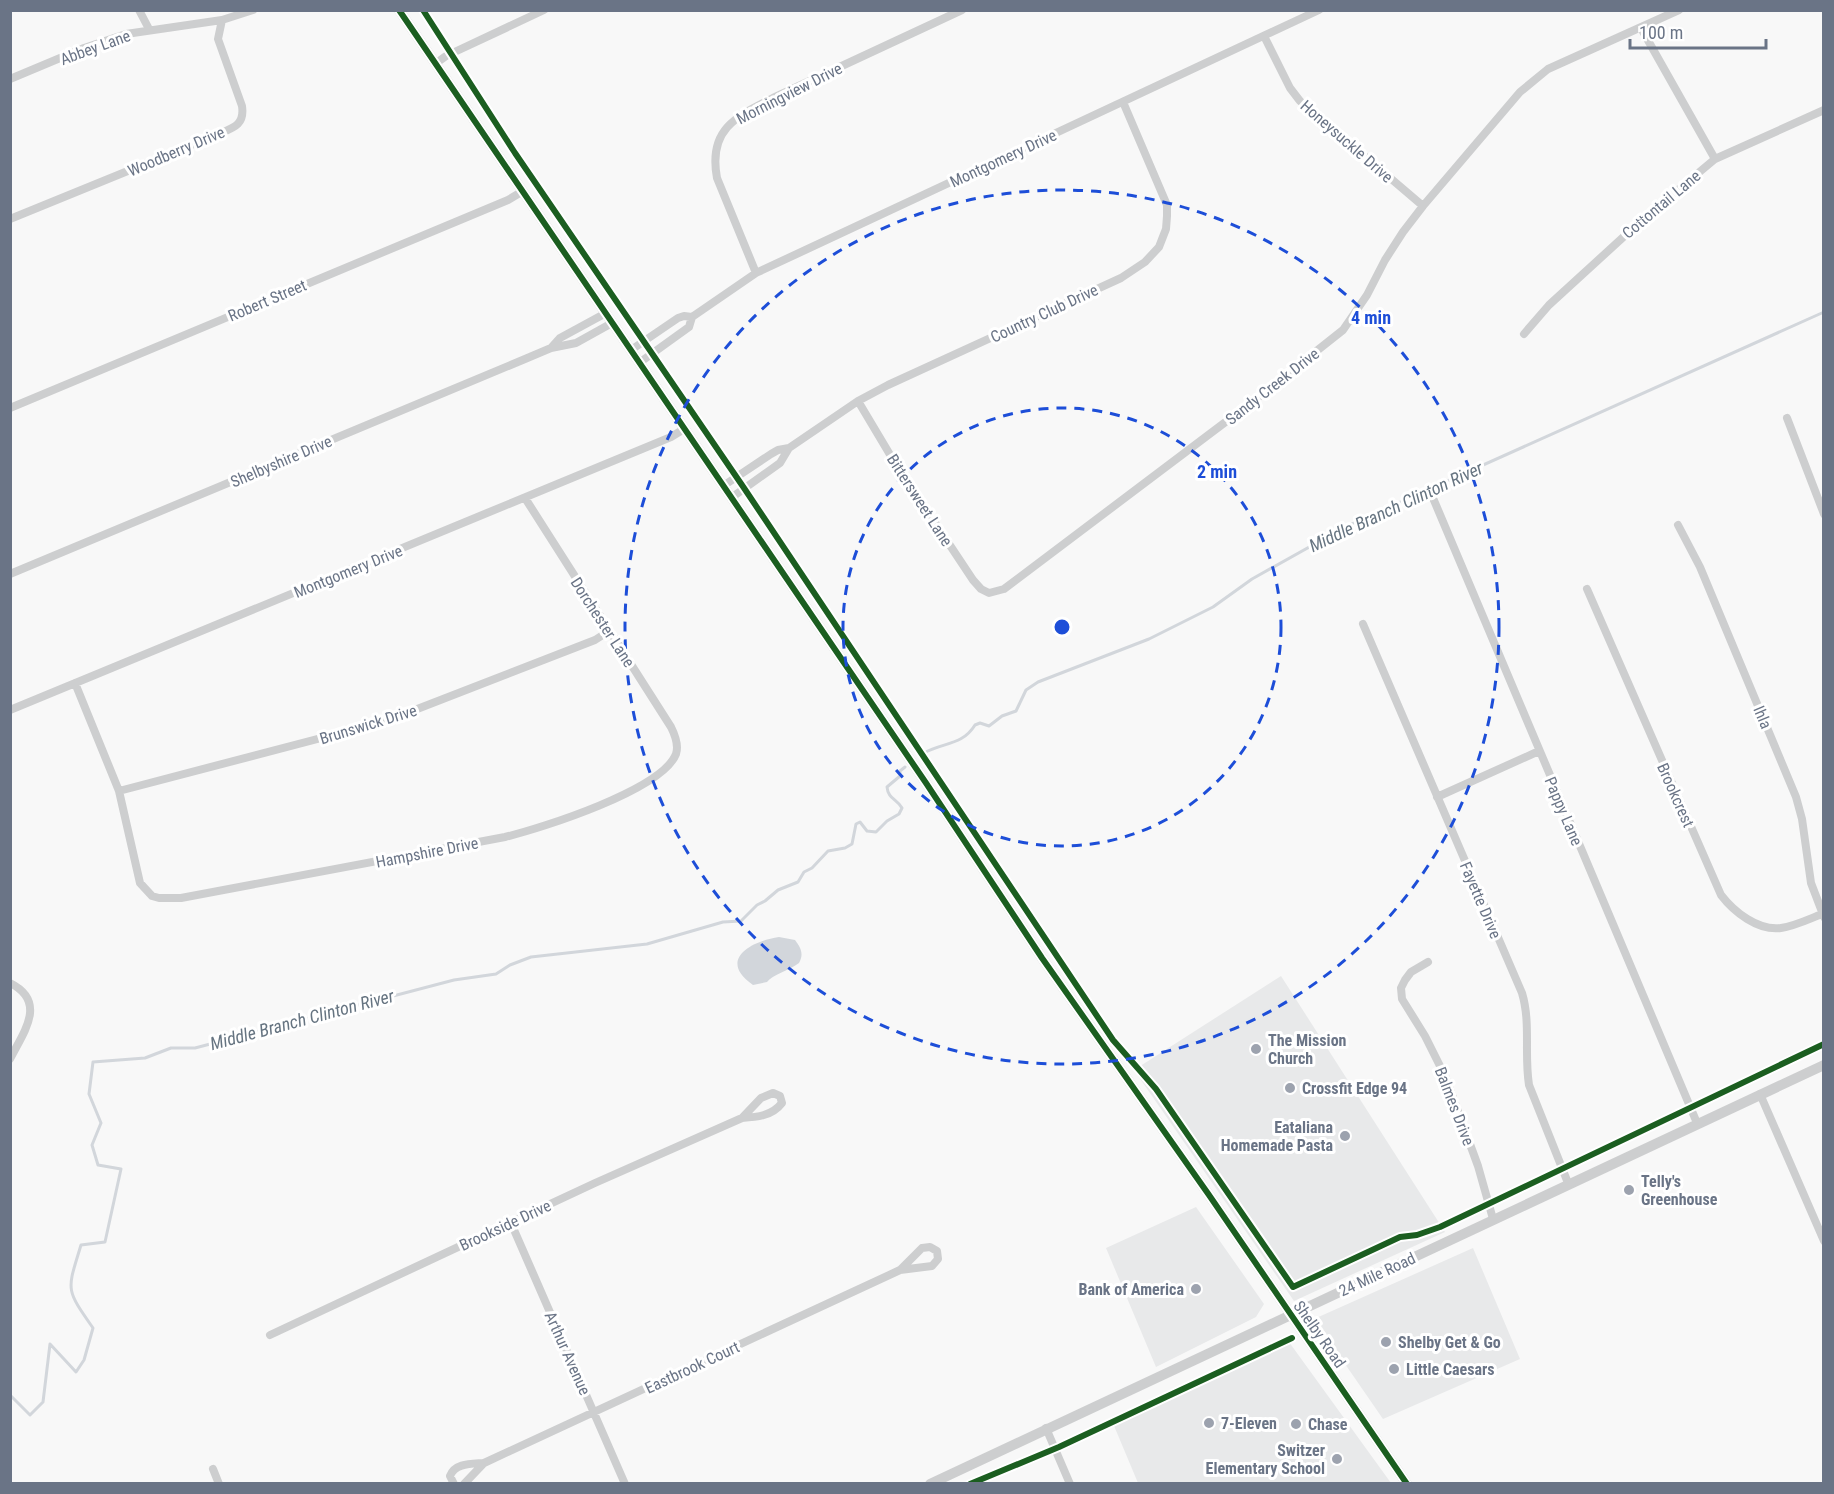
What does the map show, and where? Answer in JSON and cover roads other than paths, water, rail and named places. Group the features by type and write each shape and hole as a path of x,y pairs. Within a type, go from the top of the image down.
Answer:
{"street":[{"path":"139,10 149,29"},
{"name":"Abbey Lane","path":"10,79 110,39 149,29 222,20 253,10"},
{"name":"Shelby Road","path":"399,10 926,783 1042,958 1209,1195 1407,1484"},
{"path":"435,64 446,56 544,10"},
{"name":"Morningview Drive","path":"756,273 717,178 716,147 725,128 747,111 773,98 962,10"},
{"name":"Montgomery Drive","path":"639,363 689,327 692,317 756,273 1319,10"},
{"name":"Sandy Creek Drive","path":"989,593 1004,589 1330,341 1353,317 1389,253 1423,206 1520,92 1538,75 1679,10"},
{"name":"Woodberry Drive","path":"10,219 216,135 240,123 243,114 242,106 218,39 222,20"},
{"path":"1641,28 1715,159"},
{"name":"Honeysuckle Drive","path":"1264,36 1290,88 1300,100 1423,206"},
{"name":"Country Club Drive","path":"723,486 771,454 789,448 858,401 1121,278 1152,256 1164,236 1167,205 1123,102"},
{"name":"Cottontail Lane","path":"1524,334 1549,305 1633,227 1715,159 1824,110"},
{"name":"Robert Street","path":"10,408 507,200 523,191"},
{"name":"Shelbyshire Drive","path":"551,348 560,338 606,313"},
{"name":"Montgomery Drive","path":"631,350 678,318 692,317"},
{"name":"Shelbyshire Drive","path":"10,574 551,348 576,343 612,323"},
{"name":"Bittersweet Lane","path":"858,401 892,458 973,580 981,589 989,593"},
{"path":"1787,418 1824,514"},
{"name":"Montgomery Drive","path":"10,711 671,437 684,429"},
{"name":"Country Club Drive","path":"731,498 780,463 789,448"},
{"name":"Dorchester Lane","path":"525,498 671,727 677,746"},
{"name":"Pappy Lane","path":"1433,498 1697,1123"},
{"name":"Ihla","path":"1678,525 1700,567 1796,797 1802,819 1811,883 1823,915"},
{"name":"Brookcrest","path":"1587,589 1721,895 1732,908 1746,918 1768,927 1790,926 1823,915"},
{"name":"Fayette Drive","path":"1363,624 1522,993 1527,1014 1529,1084 1568,1184"},
{"name":"Brunswick Drive","path":"119,791 385,721 595,640 609,632"},
{"path":"75,683 119,791"},
{"name":"Hampshire Drive","path":"119,791 140,883 152,896 168,900 528,832 585,811 643,783 671,762 677,746"},
{"path":"1437,797 1539,751"},
{"name":"Balmes Drive","path":"1428,962 1411,972 1405,980 1401,988 1401,999 1425,1035 1445,1076 1478,1166 1493,1219"},
{"path":"10,984 25,995 31,1014 10,1059"},
{"name":"24 Mile Road","path":"930,1484 1824,1065"},
{"name":"Brookside Drive","path":"270,1335 595,1183 742,1118 769,1113 782,1103 780,1096 773,1093 767,1094 755,1103 742,1118"},
{"path":"1760,1094 1824,1241"},
{"name":"Arthur Avenue","path":"511,1223 626,1484"},
{"name":"Eastbrook Court","path":"454,1484 450,1476 453,1469 458,1466 484,1463 900,1270 932,1266 938,1259 937,1251 930,1247 922,1248 900,1270"},
{"path":"1046,1428 1070,1484"},
{"name":"Eastbrook Court","path":"464,1484 484,1463"},
{"path":"213,1469 219,1484"}],"waterway":[{"name":"Middle Branch Clinton River","path":"924,753 964,737 975,725 980,723 989,726 1002,716 1016,711 1026,690 1038,682 1149,639 1213,607 1252,579 1345,527 1824,312"},
{"name":"Middle Branch Clinton River","path":"10,1395 30,1415 43,1402 50,1344 76,1372 84,1360 93,1328 77,1305 71,1289 71,1281 81,1245 105,1242 121,1169 98,1165 92,1145 101,1123 89,1094 93,1062 145,1058 171,1048 195,1048 454,980 496,974 510,965 531,957 647,944 723,922 741,921 757,905 778,890 798,882 804,872 812,868 828,851 845,848 852,844 856,824 860,822 867,831 876,832 887,821 899,814 902,808 891,797 887,787 900,776 900,771 905,767"}],"place":[{"name":"The Mission Church","path":"1256,1049"},
{"name":"Crossfit Edge 94","path":"1290,1088"},
{"name":"Eataliana Homemade Pasta","path":"1345,1136"},
{"name":"Telly's Greenhouse","path":"1629,1190"},
{"name":"Bank of America","path":"1196,1289"},
{"name":"Shelby Get & Go","path":"1386,1342"},
{"name":"Little Caesars","path":"1394,1369"},
{"name":"7-Eleven","path":"1209,1423"},
{"name":"Chase","path":"1296,1424"},
{"name":"Switzer Elementary School","path":"1337,1459"}]}
